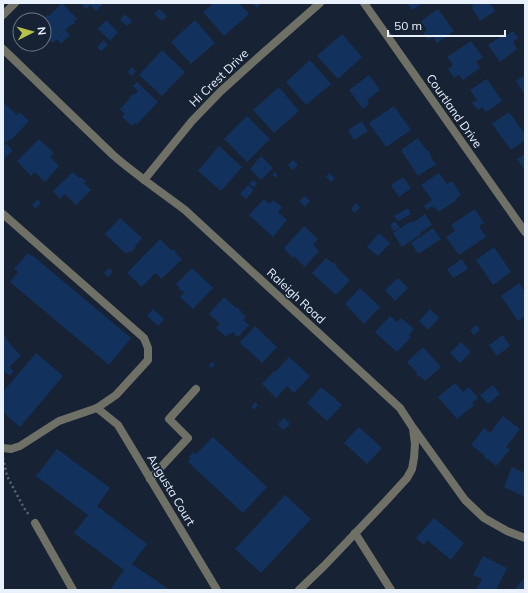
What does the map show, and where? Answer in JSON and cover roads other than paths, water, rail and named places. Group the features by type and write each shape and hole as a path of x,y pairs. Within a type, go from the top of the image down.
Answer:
{"street":[{"path":"3,15 15,3"},
{"name":"Hi Crest Drive","path":"144,180 192,121 221,91 320,3"},
{"name":"Courtland Drive","path":"364,3 525,232"},
{"name":"Raleigh Road","path":"3,49 130,171 185,210 400,408 413,428 415,444 414,458 412,469 407,478 355,534 299,590"},
{"path":"3,214 144,338 148,348 148,360 116,395 97,408 59,421 20,446 11,449 3,448"},
{"path":"150,479 188,438 169,418 196,389"},
{"name":"Augusta Court","path":"97,408 118,425 218,590"},
{"path":"413,428 465,500 484,518 507,531 525,538"},
{"path":"35,523 73,590"},
{"path":"355,534 391,590"}]}
